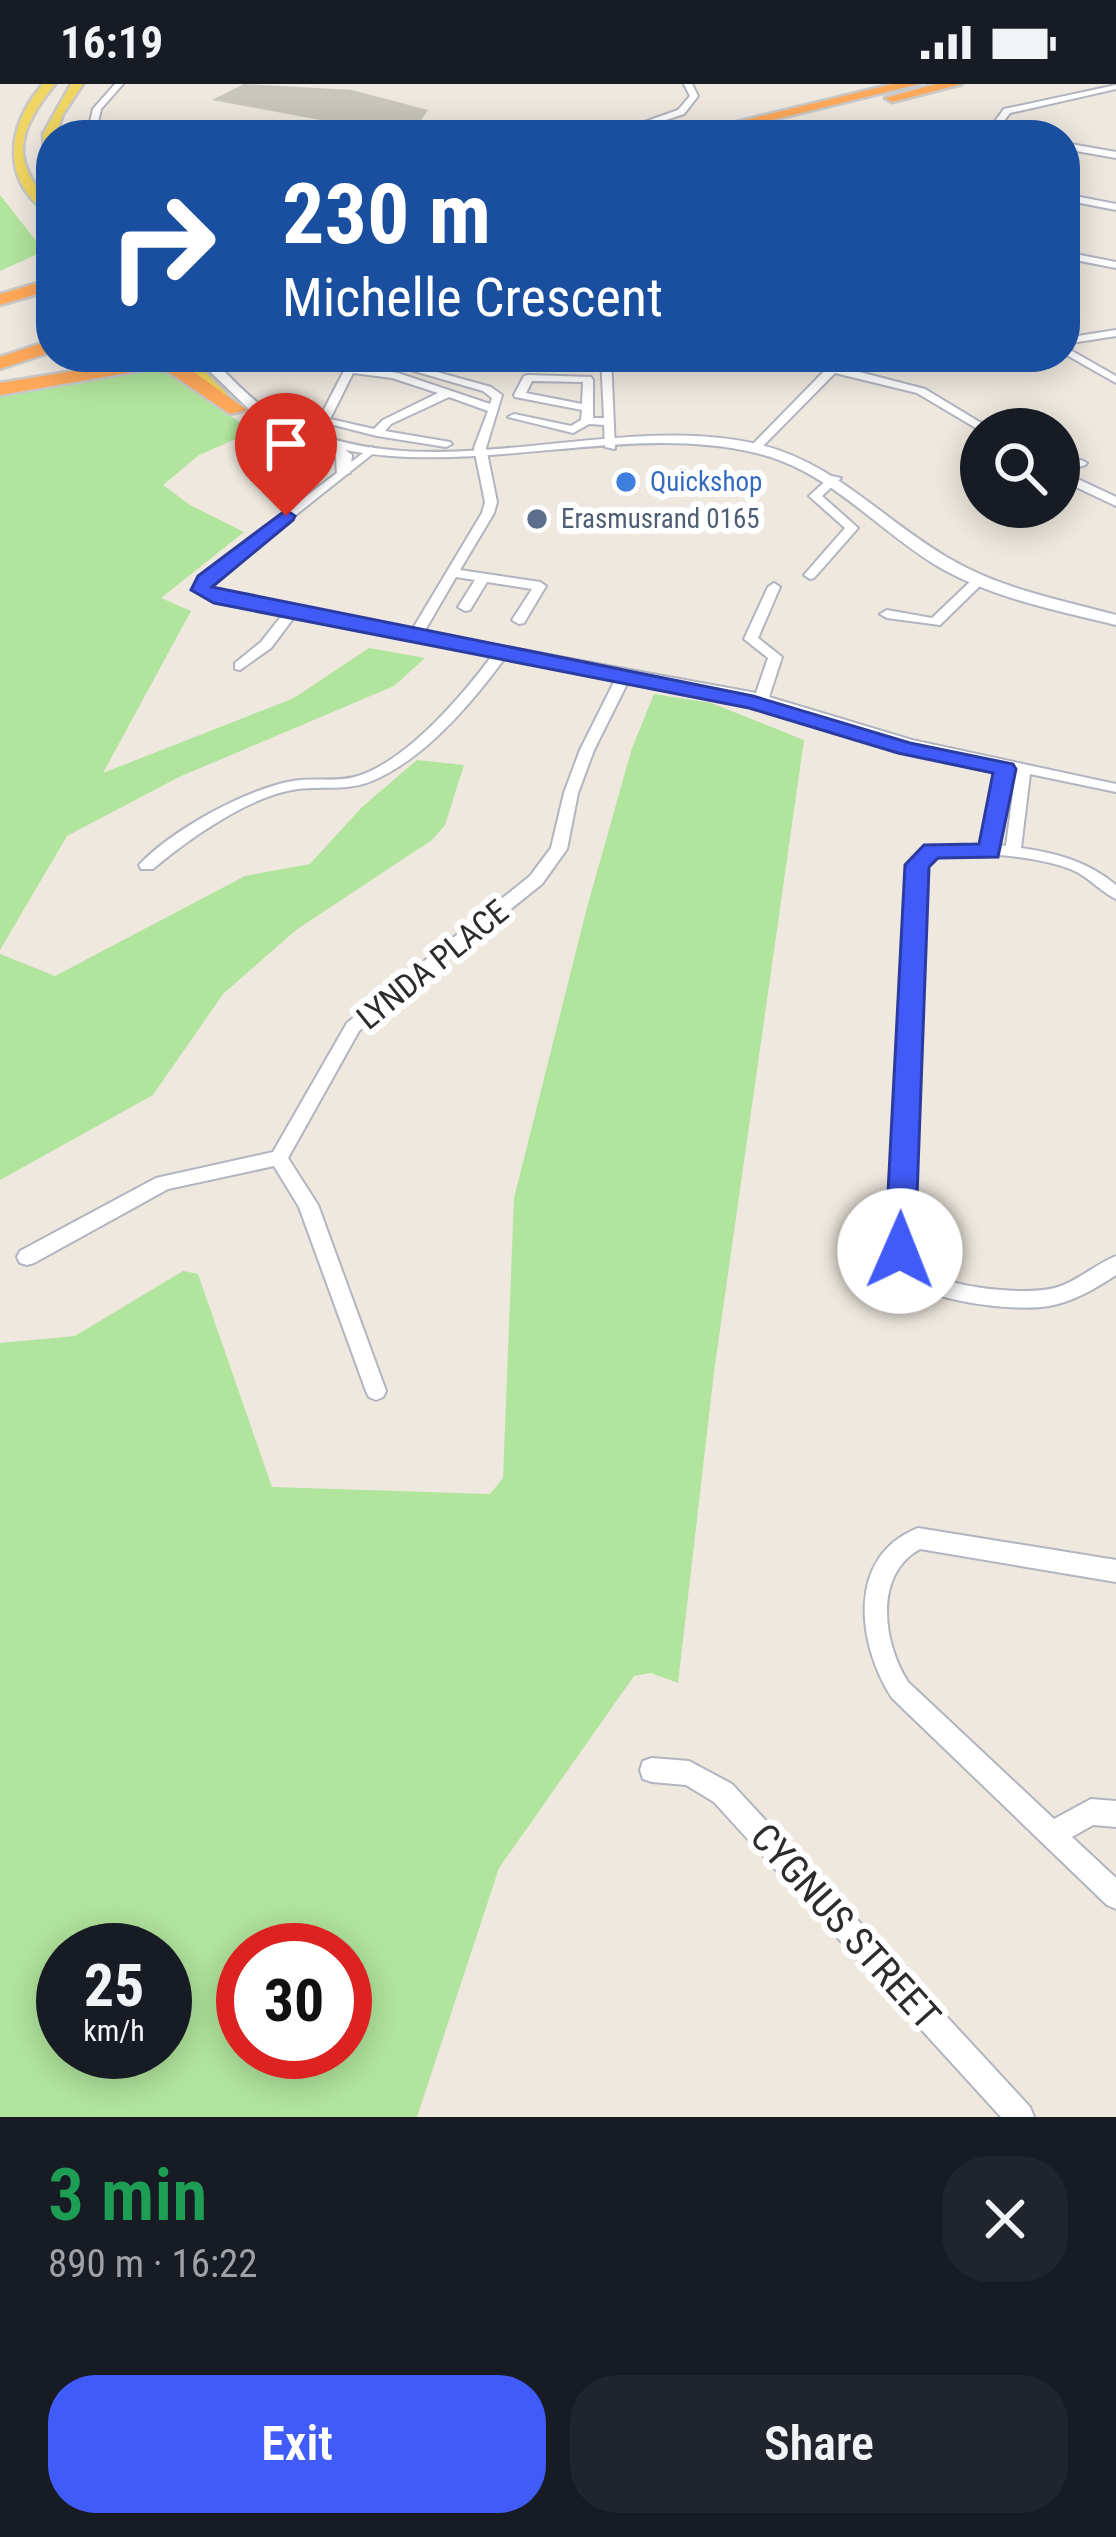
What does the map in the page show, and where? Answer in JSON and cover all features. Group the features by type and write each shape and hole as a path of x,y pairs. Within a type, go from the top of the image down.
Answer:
{"highway":[{"path":"756,120 912,84"},
{"path":"805,120 955,84"},
{"path":"0,301 36,292"},
{"path":"0,344 36,333"},
{"path":"0,363 36,351"},
{"path":"3,388 59,372"},
{"path":"3,388 101,372"},
{"path":"178,372 237,410"}],"main road":[{"path":"36,196 22,182 16,158 20,123 49,84"},
{"path":"52,120 77,84"},
{"path":"197,372 237,410 344,455 342,473"},
{"path":"215,372 232,392 266,416 369,453"},
{"path":"293,434 410,462 651,442 698,441 755,448 835,478 928,554 979,581 1116,620"}],"street":[{"path":"94,120 97,109 119,84"},
{"path":"657,120 681,112 694,96 688,84"},
{"path":"664,120 700,106 705,92 699,84"},
{"path":"1000,120 1007,111 1116,87"},
{"path":"1085,93 1106,101"},
{"path":"1080,148 1116,154"},
{"path":"1080,200 1116,207"},
{"path":"1080,259 1116,266"},
{"path":"1080,339 1116,333"},
{"path":"1080,359 1116,380"},
{"path":"349,372 324,421 446,444"},
{"path":"368,372 394,375 494,409"},
{"path":"416,635 488,513 491,502 481,437 498,397 492,391 424,372"},
{"path":"607,372 611,445"},
{"path":"755,448 830,372"},
{"path":"844,372 921,392 960,414"},
{"path":"514,417 573,430 587,414 587,379 528,378 520,394 587,414 609,422"},
{"path":"377,433 387,422 448,393"},
{"path":"369,453 205,580 200,586 204,593 761,701 894,742 1111,787"},
{"path":"810,575 852,528 814,496 835,478"},
{"path":"1080,483 1116,502"},
{"path":"454,573 540,586 519,620"},
{"path":"465,607 483,578"},
{"path":"887,614 931,624 979,581"},
{"path":"761,701 775,657 751,639 774,586"},
{"path":"240,666 266,645 292,611"},
{"path":"147,865 178,840 280,789 351,782 378,772 475,691 502,652"},
{"name":"LYNDA PLACE","path":"279,1158 352,1027 536,880 552,862 587,750 624,675"},
{"path":"989,852 1014,768"},
{"path":"1012,853 1014,768"},
{"path":"1113,1272 1034,1300 930,1284 910,1271 900,1251 917,865 932,850 1012,853 1066,862 1116,894"},
{"path":"27,1257 163,1183 279,1158 308,1205 376,1391"},
{"path":"1116,1571 917,1538 900,1543 883,1571 878,1647 891,1679 1116,1896"},
{"name":"CYGNUS STREET","path":"652,1769 689,1773 723,1793 1020,2117"},
{"path":"1053,1834 1091,1812 1116,1814"}],"green space":[{"path":"0,195 36,241 36,255 0,271"},
{"path":"120,372 165,372 254,431 199,455 163,485 190,505 244,532 161,598 191,611 103,773 294,698 369,648 425,658 394,686 179,777 67,836 0,950 0,396"},
{"path":"654,694 711,703 804,740 714,1372 678,1683 651,1673 634,1676 499,1868 417,2117 0,2117 0,1343 75,1336 183,1271 198,1274 272,1487 490,1494 503,1478 514,1198 632,748"},
{"path":"417,760 464,765 445,825 432,840 296,930 223,994 153,1095 0,1180 0,954 55,976 245,876 310,864 362,807"}],"building":[{"path":"244,84 352,90 428,110 421,120 321,120 212,100"}],"place":[{"name":"Quickshop","path":"626,482"},
{"name":"Erasmusrand 0165","path":"537,519"}],"route":[{"path":"286,516 205,580 201,590 208,596 753,702 906,748 1005,769 989,852 942,848 924,854 917,865 900,1251"}]}
